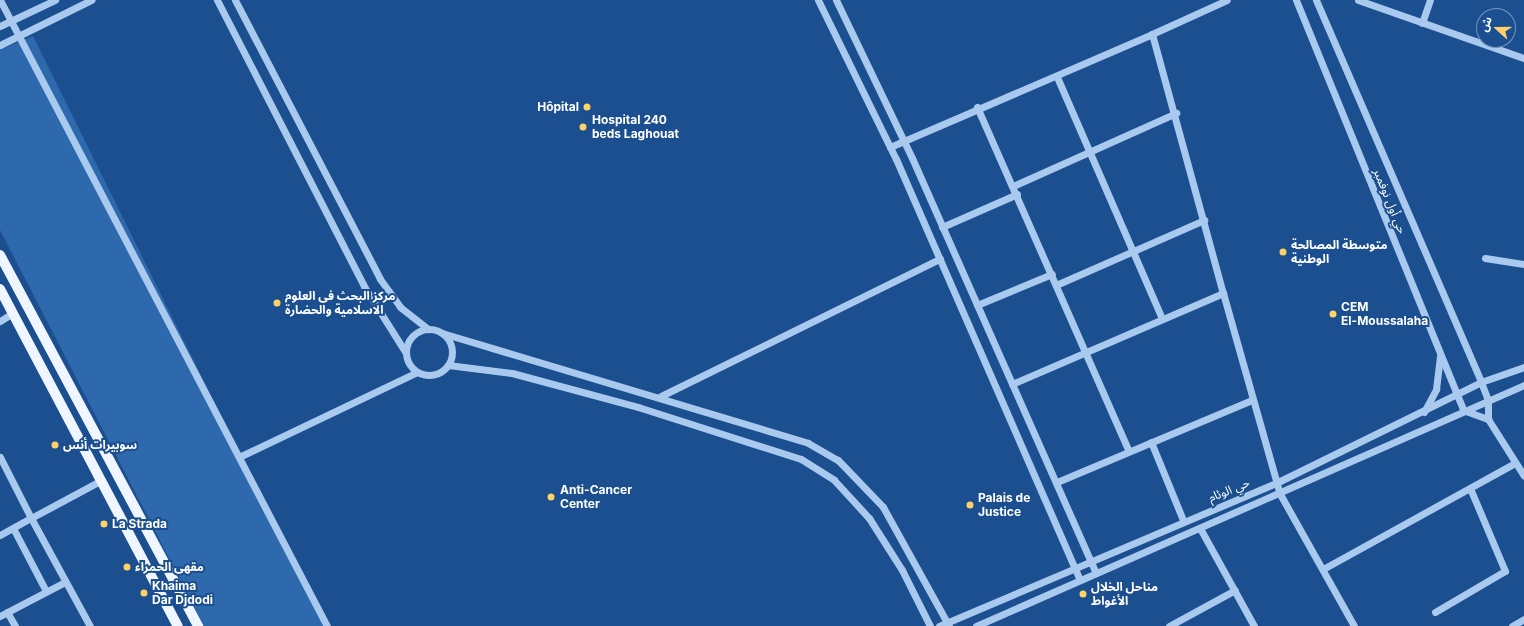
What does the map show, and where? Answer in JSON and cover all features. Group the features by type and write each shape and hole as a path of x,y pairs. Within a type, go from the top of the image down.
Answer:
{"main road":[{"path":"0,255 198,626"},
{"path":"0,289 100,481 178,626"}],"street":[{"path":"0,0 241,456 327,626"},
{"path":"0,26 55,0"},
{"path":"217,0 364,288 406,353 416,372"},
{"path":"235,0 380,279 400,307 428,329 661,396 808,443 838,460 883,507 948,624"},
{"path":"818,0 890,147 1080,580"},
{"path":"836,0 904,140 1057,482 1096,573"},
{"path":"890,147 977,106 1057,76 1227,0"},
{"name":"حي أول نوفمبر","path":"1296,0 1463,410"},
{"name":"حي أول نوفمبر","path":"1316,0 1488,400"},
{"path":"1358,0 1524,58"},
{"path":"1422,23 1430,0"},
{"path":"0,45 88,1"},
{"path":"1152,34 1176,114 1223,293 1276,483 1280,494 1354,626"},
{"path":"1057,76 1131,250 1162,318"},
{"path":"977,106 1052,274 1084,352 1129,451"},
{"path":"1013,186 1088,150 1176,114"},
{"path":"942,227 1016,194"},
{"path":"1056,285 1131,250 1204,220"},
{"path":"1485,258 1524,264"},
{"path":"661,396 940,259"},
{"path":"977,305 1052,274"},
{"path":"1012,384 1162,318 1223,293"},
{"path":"0,321 13,313"},
{"path":"406,353 414,334 428,329"},
{"path":"442,332 450,344 448,365"},
{"path":"1424,412 1436,389 1440,352"},
{"path":"241,456 416,372 430,375 448,365 476,366 512,373 638,407 801,459 834,480 869,518 902,570 930,626"},
{"name":"حي الوئام","path":"940,626 948,624 1183,520 1276,483 1424,412 1481,382 1524,367"},
{"name":"حي الوئام","path":"976,626 1096,573 1201,530 1463,410 1524,385"},
{"path":"1057,482 1252,400"},
{"path":"1488,400 1488,419 1524,476"},
{"path":"1463,410 1488,419"},
{"path":"1151,442 1183,520"},
{"path":"0,457 65,582 90,626"},
{"path":"1323,569 1515,463"},
{"path":"0,535 100,481"},
{"path":"1435,612 1505,571 1470,488"},
{"path":"13,528 46,592"},
{"path":"1201,530 1254,626"},
{"path":"0,616 65,582"},
{"path":"1169,626 1235,590"},
{"path":"7,612 15,626"},
{"path":"1512,626 1524,619"}],"shaded area":[{"path":"33,36 325,626 204,626 0,230 0,50"}],"place":[{"name":"Hôpital","path":"587,107"},
{"name":"Hospital 240 beds Laghouat","path":"583,127"},
{"name":"متوسطة المصالحة الوطنية","path":"1283,252"},
{"name":"مركز البحث في العلوم الاسلامية والحضارة","path":"277,303"},
{"name":"CEM El-Moussalaha","path":"1333,314"},
{"name":"سوبيرات أنس","path":"55,445"},
{"name":"Anti-Cancer Center","path":"551,497"},
{"name":"Palais de Justice","path":"970,505"},
{"name":"La Strada","path":"104,524"},
{"name":"مقهى الحمراء","path":"127,567"},
{"name":"Khaima Dar Djdodi","path":"144,593"},
{"name":"مناحل الخلال الأغواط","path":"1083,594"}]}
